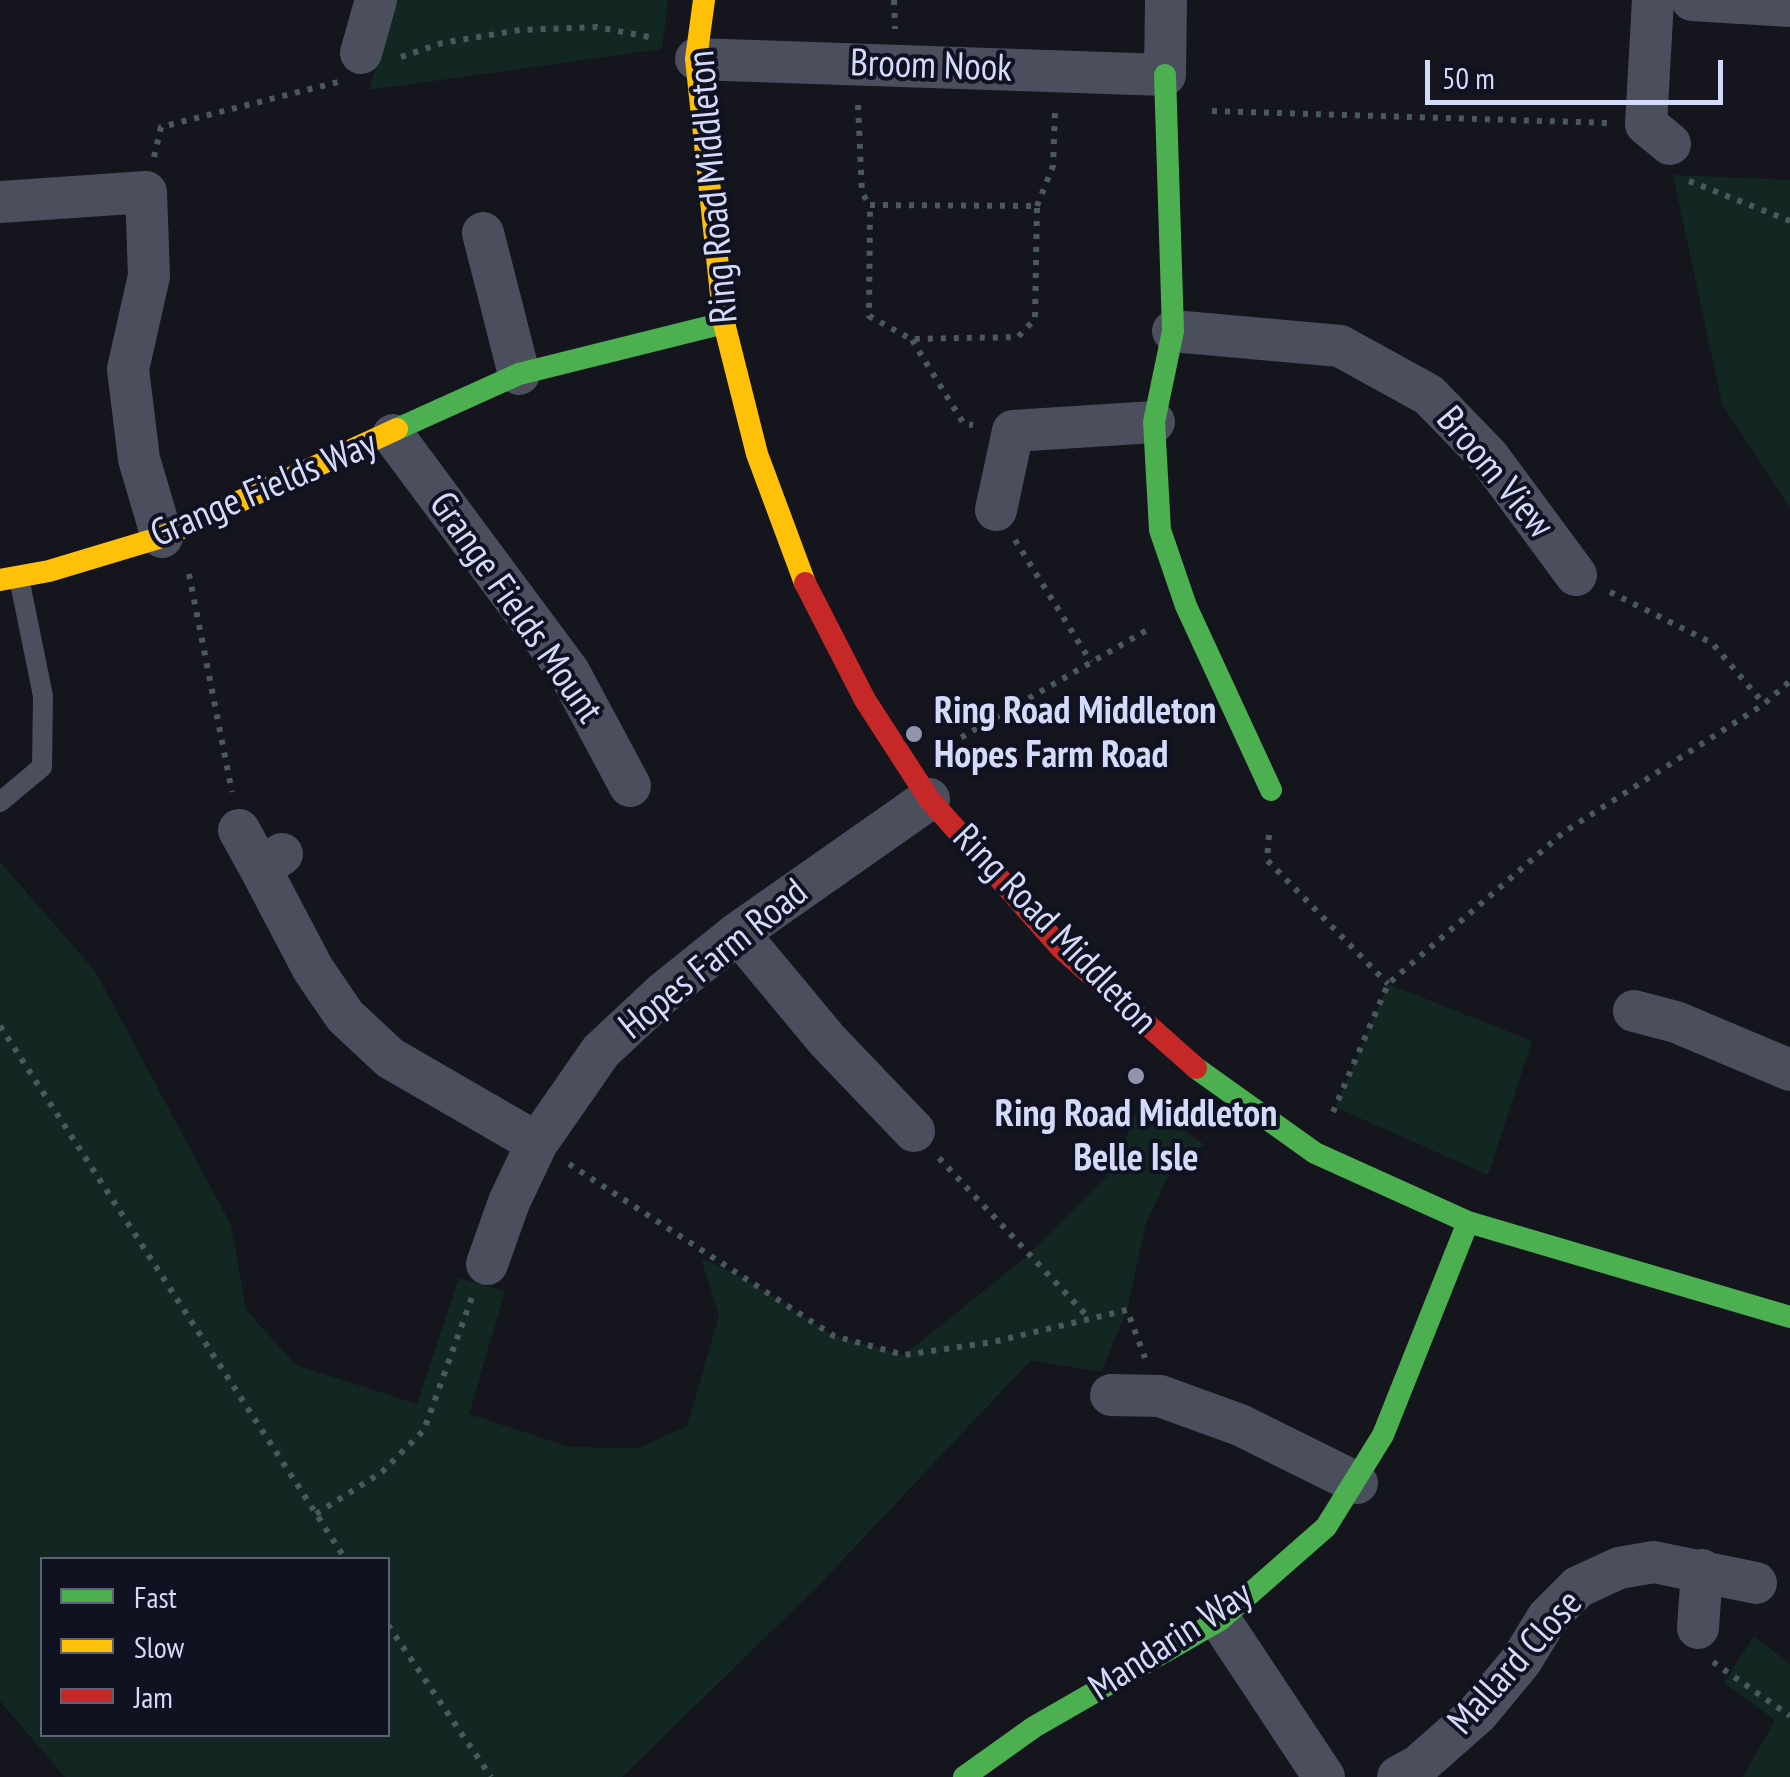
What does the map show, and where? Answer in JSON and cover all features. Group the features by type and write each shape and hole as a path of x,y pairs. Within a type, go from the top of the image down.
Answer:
{"street":[{"path":"361,53 376,0"},
{"name":"Ring Road Middleton","path":"704,0 696,58 724,323 757,454 795,564 865,700 919,783 988,869 1090,974 1207,1078 1315,1153 1468,1222 1790,1318"},
{"path":"1166,0 1173,332 1154,422 1160,530 1186,606 1271,790"},
{"path":"1653,0 1658,134"},
{"path":"1692,0 1790,6"},
{"name":"Broom Nook","path":"696,58 1056,71 1166,92"},
{"path":"0,202 146,192 149,276 128,369 139,458 171,532"},
{"path":"483,233 519,374"},
{"name":"Grange Fields Way","path":"9,578 171,532 393,435 519,374 724,323"},
{"name":"Broom View","path":"1173,332 1340,346 1429,396 1488,456 1576,575"},
{"path":"996,510 1013,431 1154,422"},
{"name":"Grange Fields Mount","path":"393,435 569,672 630,786"},
{"name":"Hopes Farm Road","path":"487,1264 508,1202 538,1143 601,1051 662,994 919,783"},
{"path":"239,830 271,861 313,970 345,1016 390,1058 538,1143"},
{"path":"738,932 827,1040 914,1130"},
{"path":"1634,1011 1682,1007 1790,1070"},
{"name":"Mandarin Way","path":"964,1777 1034,1727 1220,1620 1326,1527 1357,1483 1419,1354 1468,1222"},
{"path":"1111,1395 1160,1396 1240,1425 1357,1483"},
{"name":"Mallard Close","path":"1398,1777 1418,1766 1477,1714 1521,1661 1548,1616 1578,1588 1619,1568 1654,1562 1756,1583"},
{"path":"1698,1628 1702,1570"},
{"path":"1220,1620 1324,1777"}],"lane":[{"path":"0,802 42,767 42,696 9,578"}],"path":[{"path":"857,64 862,193 870,205 869,316 911,339 964,424 1013,431"},
{"path":"911,339 1018,337 1035,319 1037,206 1053,166 1056,71"},
{"path":"1166,92 1658,134 1673,174 1790,220"},
{"path":"870,205 1037,206"},
{"path":"996,510 1090,662"},
{"path":"171,532 239,830"},
{"path":"1576,575 1712,643 1764,704"},
{"path":"919,783 1090,662 1186,606"},
{"path":"1315,1153 1388,984 1564,832 1764,704 1790,681"},
{"path":"1271,790 1268,860 1388,984"},
{"path":"0,1026 344,1557"},
{"path":"914,1130 1088,1318"},
{"path":"538,1143 834,1336 904,1355 994,1342 1127,1310 1160,1396"},
{"path":"316,1514 382,1472 424,1430 487,1264"},
{"path":"390,1628 491,1777"},
{"path":"1698,1628 1702,1654 1790,1716"}],"green space":[{"path":"396,0 668,0 662,49 369,90"},
{"path":"1673,175 1790,180 1790,508 1722,404"},
{"path":"0,862 95,971 231,1225 246,1310 296,1365 417,1404 459,1278 505,1291 469,1414 570,1447 638,1448 687,1426 719,1316 701,1258 739,1275 834,1336 904,1355 1028,1255 1114,1169 1141,1100 1205,1145 1177,1158 1146,1223 1127,1310 1101,1372 1031,1360 819,1585 622,1777 65,1777 0,1701"},
{"path":"1388,984 1532,1041 1488,1175 1335,1107"},
{"path":"1754,1636 1790,1664 1790,1777 1743,1777 1775,1720 1724,1683"}],"traffic: fast":[{"path":"1165,75 1173,331 1154,422 1160,530 1186,606 1271,790"},
{"path":"397,429 519,374 724,323"},
{"path":"1196,1068 1315,1153 1468,1222 1790,1317"},
{"path":"964,1777 1034,1727 1220,1620 1326,1527 1383,1435 1468,1222"}],"traffic: slow":[{"path":"704,0 696,59 724,323 757,454 805,583"},
{"path":"0,580 49,571 162,537 397,429"}],"traffic: jam":[{"path":"805,583 865,700 929,799 1061,948 1196,1068"}],"place":[{"name":"Ring Road Middleton Hopes Farm Road","path":"914,734"},
{"name":"Ring Road Middleton Belle Isle","path":"1136,1076"}]}
